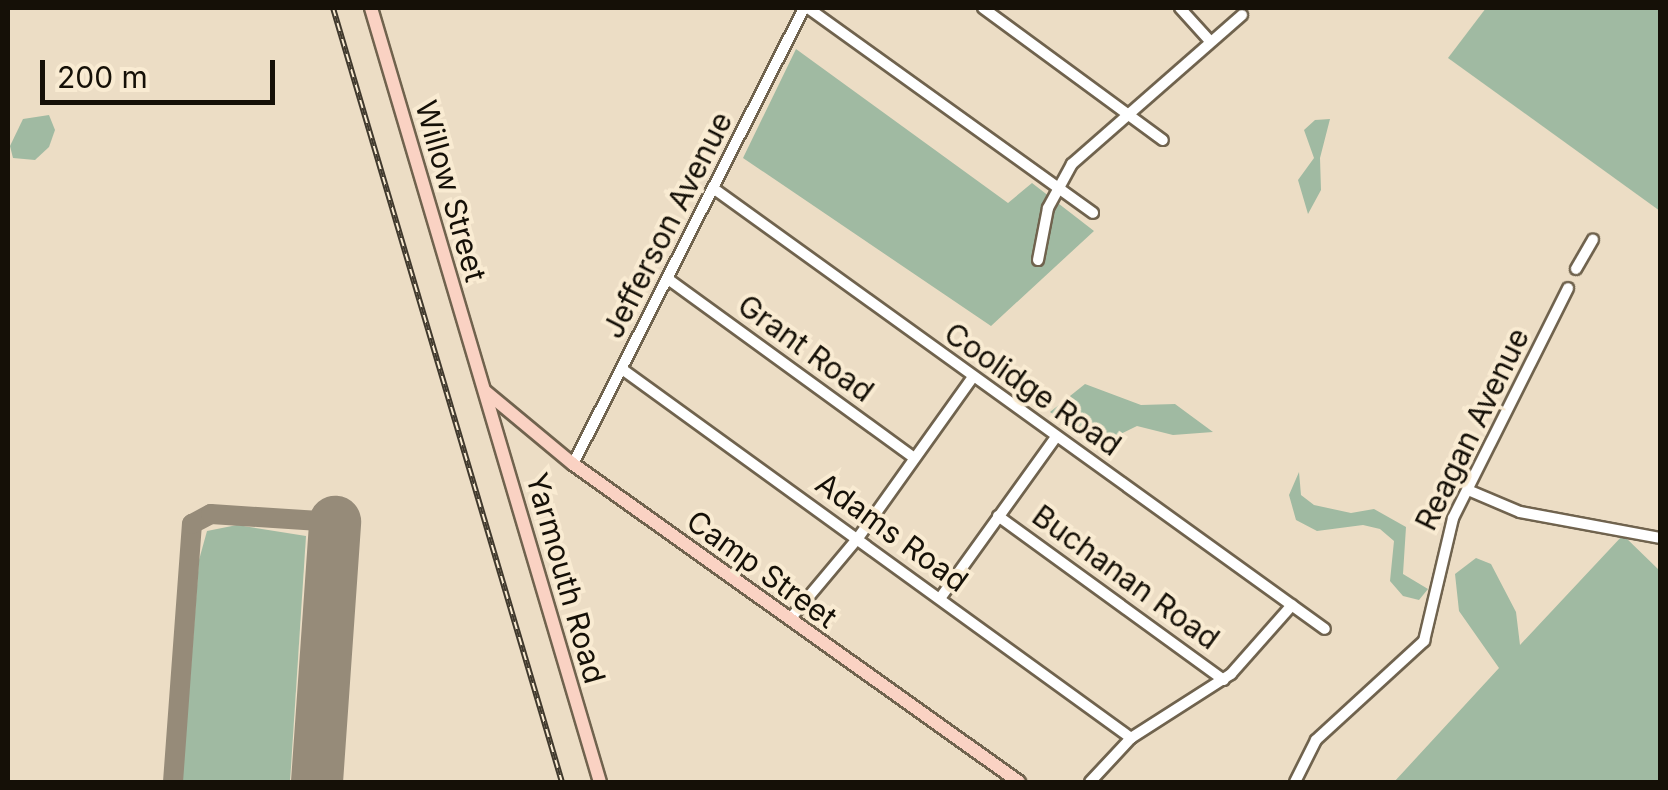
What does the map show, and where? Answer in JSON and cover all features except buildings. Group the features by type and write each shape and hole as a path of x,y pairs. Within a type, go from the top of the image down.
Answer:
{"main road":[{"name":"Willow Street","path":"371,8 483,388"},
{"name":"Camp Street","path":"483,388 520,424 573,464 1019,782"},
{"name":"Yarmouth Road","path":"483,388 600,782"},
{"path":"496,432 520,424"}],"street":[{"path":"806,8 1093,214"},
{"name":"Jefferson Avenue","path":"573,464 806,8"},
{"path":"983,8 1163,140"},
{"path":"1180,8 1210,42"},
{"path":"1038,260 1058,186 1086,147 1242,15"},
{"name":"Coolidge Road","path":"713,188 1326,630"},
{"path":"1576,269 1593,239"},
{"name":"Grant Road","path":"668,279 914,458"},
{"name":"Reagan Avenue","path":"1295,782 1316,740 1424,641 1440,554 1568,288"},
{"name":"Adams Road","path":"622,368 1131,738"},
{"path":"790,619 858,538 973,377"},
{"path":"941,597 1056,437"},
{"path":"1468,490 1520,512 1660,538"},
{"name":"Buchanan Road","path":"998,516 1224,680"},
{"path":"1090,782 1131,738 1224,680 1292,605"}],"green space":[{"path":"1486,8 1660,8 1660,211 1448,58"},
{"path":"796,49 1008,203 1032,183 1094,231 991,326 743,158"},
{"path":"49,115 55,130 49,147 35,160 13,158 10,146 23,119"},
{"path":"1330,119 1320,158 1321,190 1308,214 1298,180 1314,158 1304,130 1315,120"},
{"path":"1085,384 1141,405 1175,404 1213,432 1173,435 1137,426 1098,445 1050,412"},
{"path":"1299,472 1301,495 1314,505 1351,513 1374,509 1406,527 1403,574 1428,589 1419,600 1403,596 1390,581 1394,541 1380,529 1363,525 1317,531 1296,520 1289,495"},
{"path":"237,525 306,536 290,782 182,782 199,560 207,531"},
{"path":"1623,535 1660,571 1660,782 1394,782 1499,668 1459,611 1455,574 1476,558 1491,564 1516,612 1520,645"}],"taxiway":[{"path":"173,782 192,524 211,514 335,522"}],"runway":[{"path":"317,782 335,522"}],"railway":[{"path":"333,8 562,782"}]}
